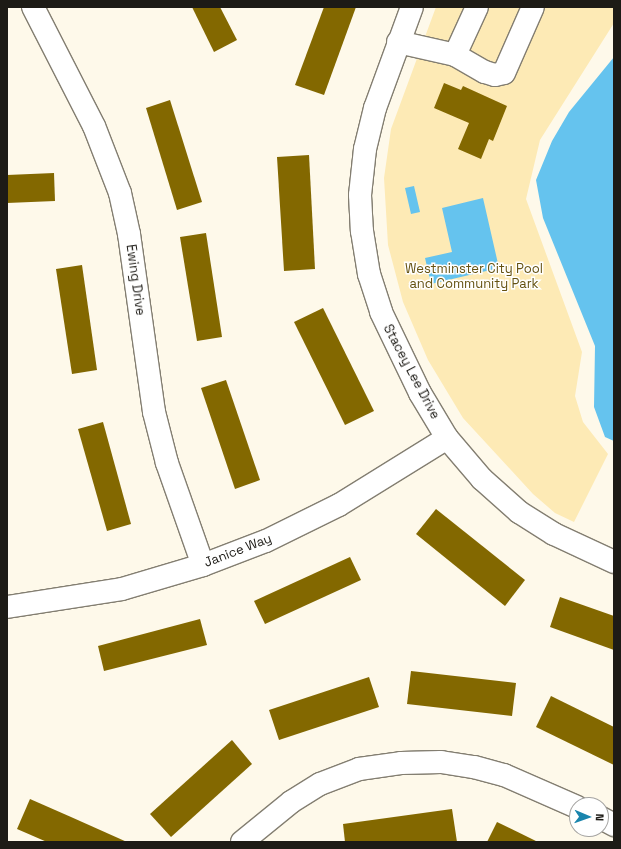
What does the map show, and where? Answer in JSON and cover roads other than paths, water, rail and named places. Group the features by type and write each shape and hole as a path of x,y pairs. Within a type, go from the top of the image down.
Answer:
{"street":[{"name":"Ewing Drive","path":"33,7 94,126 120,193 129,234 154,412 167,463 203,565"},
{"name":"Stacey Lee Drive","path":"412,7 375,108 365,149 360,195 362,230 369,274 381,312 416,386 447,438 482,480 519,512 554,534 614,562"},
{"path":"455,55 477,7"},
{"path":"398,42 455,55 485,72 496,75 504,73 533,7"},
{"name":"Janice Way","path":"7,607 122,589 203,565 266,541 339,505 447,438"},
{"path":"242,842 291,802 320,784 359,770 401,763 440,762 474,767 504,775 569,803"}],"water":[{"path":"614,57 614,441 605,437 594,407 595,346 543,218 536,180 552,141 569,112"},
{"path":"414,186 420,212 411,214 405,188"},
{"path":"483,198 499,268 431,284 425,258 452,252 442,208"}],"park label":[{"name":"Westminster City Pool and Community Park","path":"474,278"}]}
